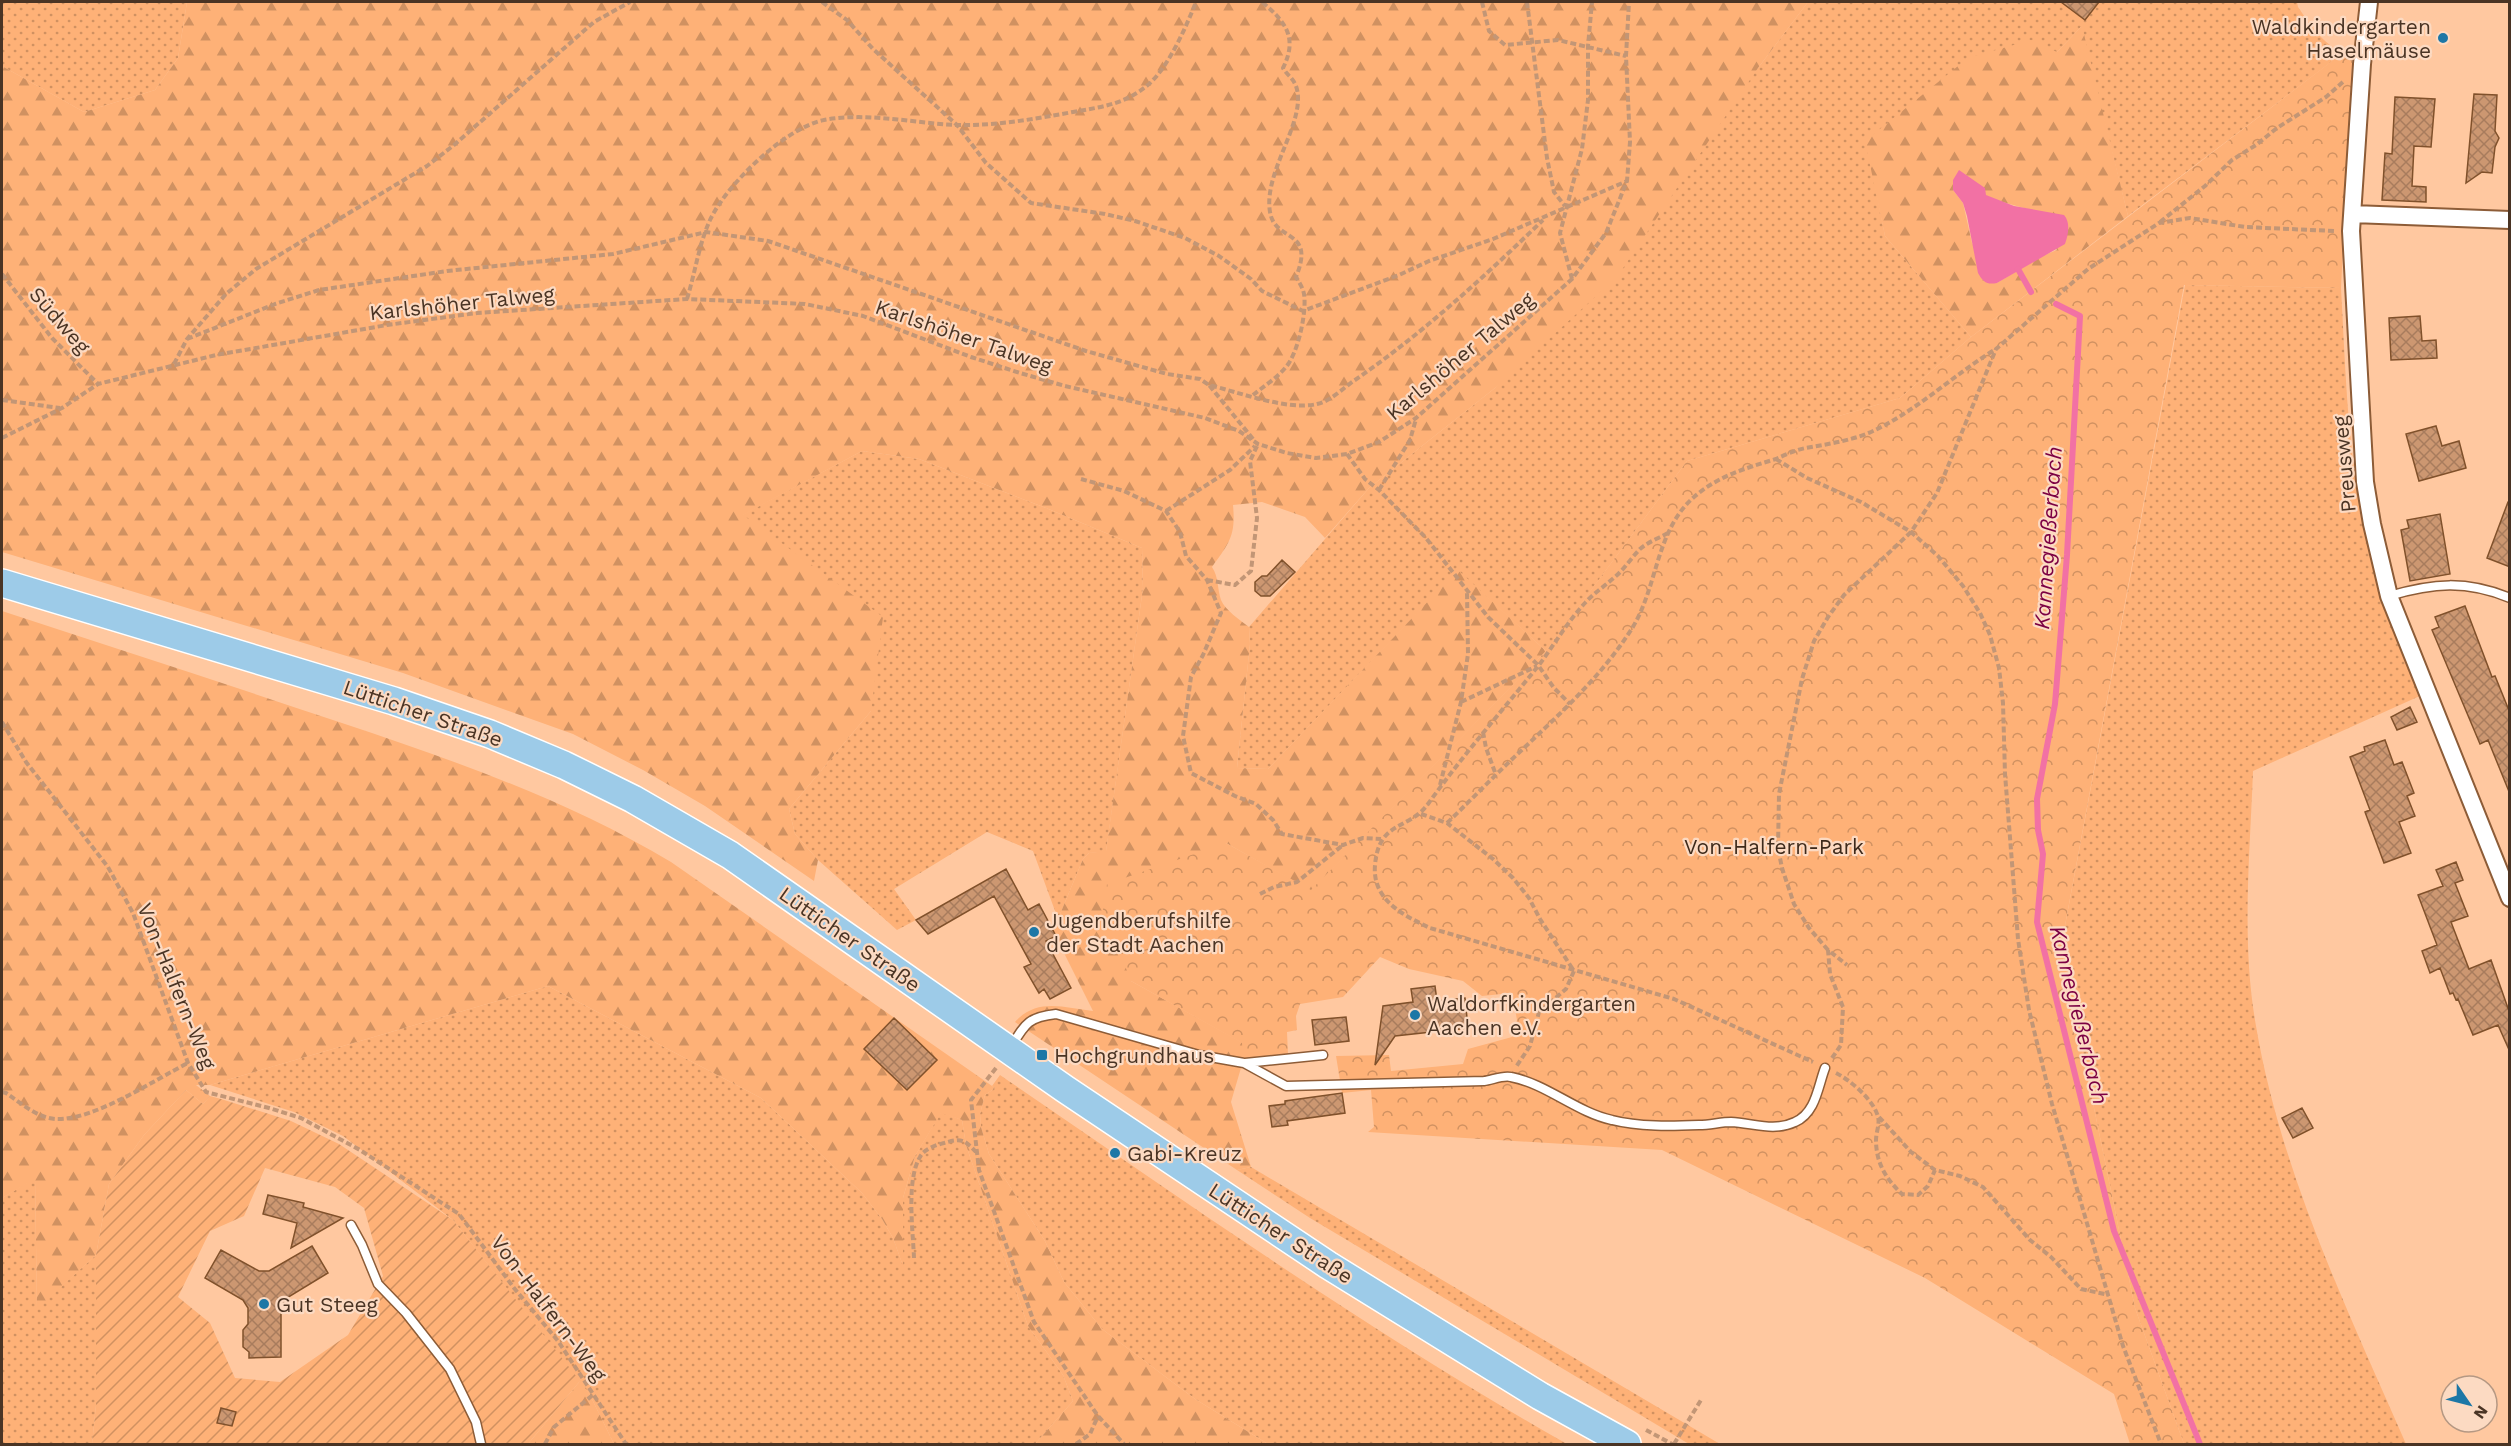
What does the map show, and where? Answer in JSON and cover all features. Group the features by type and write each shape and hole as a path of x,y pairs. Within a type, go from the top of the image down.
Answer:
{"main road":[{"name":"Lütticher Straße","path":"2,583 394,701 490,734 564,765 642,804 730,855 1000,1063 1540,1396 1627,1444"}],"street":[{"name":"Preusweg","path":"2369,2 2362,64 2352,223 2365,482 2372,524 2390,596 2510,898"},
{"path":"2352,223 2510,220"}],"lane":[{"path":"2390,596 2418,588 2459,584 2487,588 2510,598"},
{"path":"1000,1063 1027,1022 1034,1017 1056,1014 1199,1056 1245,1063 1323,1056"},
{"path":"1245,1063 1286,1086 1484,1081 1509,1076 1552,1093 1583,1111 1613,1121 1653,1125 1700,1125 1730,1122 1767,1127 1796,1122 1809,1110 1817,1096 1825,1068"},
{"path":"351,1225 378,1284 406,1313 450,1369 476,1422 481,1444"}],"path":[{"path":"174,365 188,339 226,294 256,269 427,166 594,22 630,2"},
{"path":"822,2 847,20 873,49 957,125 986,163 1030,203 1115,217 1185,238 1220,256 1251,279 1262,291 1303,311 1545,217 1627,181"},
{"path":"687,299 710,220 759,158 789,136 822,121 873,118 957,125 1012,123 1114,105 1139,91 1156,75 1176,44 1196,2"},
{"path":"1252,395 1279,374 1293,358 1303,311 1304,291 1296,277 1303,257 1302,249 1272,219 1269,195 1271,182 1298,107 1297,89 1283,68 1290,54 1290,42 1286,30 1282,21 1262,2"},
{"path":"1482,2 1489,31 1505,45 1558,40 1626,56"},
{"path":"1527,2 1531,43 1554,192 1566,207"},
{"path":"1572,279 1560,232 1582,149 1588,100 1588,46 1592,2"},
{"name":"Karlshöher Talweg","path":"2,438 62,408 98,384 216,355 377,327 477,313 687,299 805,304 863,316 970,357 1032,376 1205,418 1239,431 1257,444 1287,453 1316,458 1347,454 1379,442 1416,418 1572,279 1606,232 1627,181 1630,142 1626,56 1629,2"},
{"path":"1447,823 1570,705 1599,674 1632,629 1647,599 1658,556 1668,532 1692,499 1707,485 1723,477 1803,449 1841,442 1870,432 1889,422 1948,383 1972,363 1996,349 2088,269 2159,223 2205,186 2232,160 2326,97 2362,64"},
{"path":"1209,385 1299,405 1317,404 1334,396 1385,360 1473,287 1545,217"},
{"path":"2159,223 2190,218 2246,227 2352,223"},
{"path":"188,339 275,304 319,290 447,271 613,254 706,232 768,241 1086,351 1167,374 1200,379 1209,385 1257,444"},
{"name":"Südweg","path":"2,274 52,338 98,384"},
{"path":"1847,965 1827,950 1809,928 1794,904 1782,868 1778,822 1779,794 1802,679 1814,641 1844,595 1911,532 1937,493 1996,349"},
{"path":"2,400 62,408"},
{"path":"1379,490 1410,440 1416,418"},
{"path":"1166,511 1230,470 1257,444"},
{"path":"1207,580 1235,585 1251,571 1257,518 1251,461 1257,444"},
{"path":"1347,454 1365,479 1379,490 1426,538 1488,617 1538,665 1554,688 1570,705"},
{"path":"1776,459 1808,478 1861,502 1911,532 1938,556 1963,586 1980,613 1990,635 1999,668 2019,939 2029,1010 2052,1104 2123,1346 2161,1444"},
{"path":"1081,479 1124,491 1166,511 1180,532 1186,556 1207,580 1221,613 1203,656 1191,677 1183,735 1191,773 1235,796 1256,804 1273,820 1282,834 1343,844"},
{"path":"1668,532 1641,548 1618,575 1585,603 1420,814 1398,825 1381,838 1375,875 1386,901 1402,914 1430,928 1674,999 1844,1077 1863,1092 1878,1117 1911,1152 1935,1170 1960,1176 1983,1187 2030,1240 2051,1257 2081,1289 2109,1295"},
{"path":"1439,789 1461,702 1468,654 1467,591"},
{"path":"1461,702 1538,665"},
{"name":"Von-Halfern-Weg","path":"2,722 26,762 113,876 133,913 188,1063 206,1092 269,1108 301,1119 360,1150 459,1214 514,1288 558,1341 625,1444"},
{"path":"1483,731 1486,748 1496,775"},
{"path":"1420,814 1447,823 1513,878 1529,897 1540,919 1574,971"},
{"path":"1260,894 1274,887 1297,882 1343,844 1363,838 1381,838"},
{"path":"1825,1068 1841,1045 1843,1007 1830,974 1827,950"},
{"path":"1509,1076 1530,1046 1539,1012 1566,989 1574,971"},
{"path":"2,1092 37,1113 56,1119 98,1111 188,1063"},
{"path":"1000,1063 971,1100 979,1170 1034,1322 1047,1345 1098,1416 1124,1444"},
{"path":"206,1092 210,1096"},
{"path":"1878,1117 1876,1140 1878,1161 1889,1181 1902,1194 1918,1195 1928,1186 1935,1170"},
{"path":"914,1258 913,1176 921,1155 934,1146 957,1139 967,1143 977,1152"},
{"path":"545,1444 554,1427 594,1394"},
{"path":"1674,1444 1701,1400"},
{"path":"1077,1444 1090,1434 1098,1416"}],"green space":[{"path":"2,2 187,2 178,58 155,90 84,112 2,66"},
{"path":"187,2 1808,2 1758,68 1617,277 1495,388 1369,488 1325,538 1305,517 1262,502 1233,505 1234,516 1230,539 1212,567 1223,604 1249,627 1250,644 1237,768 1268,769 1458,570 1546,651 1311,891 1226,843 1131,981 1243,1043 1243,1061 1231,1102 1251,1167 1237,1170 1015,1022 1033,1009 1042,1007 1093,1011 1053,931 1083,859 1089,853 1106,851 1143,588 1142,548 919,459 862,451 743,515 883,617 871,711 789,809 795,834 818,860 814,881 705,806 643,770 573,734 403,673 2,552 2,66 84,112 155,90 178,58"},
{"path":"1808,2 2297,2 2307,21 2317,33 2343,53 2128,216 2081,27 2057,52 1875,185 1885,236 1971,337 1900,398 1687,461 1546,651 1458,571 1268,769 1237,768 1250,644 1249,627 1369,488 1495,388 1758,68"},
{"path":"2082,26 2128,216 1971,337 1885,236 1865,141 1968,58 2031,40 2057,52","holes":["1953,190 1985,195 2031,210 2057,250 2042,256 1997,283 1972,243 1963,203"]},
{"name":"Von-Halfern-Park","path":"2353,45 2341,288 2184,285 2061,947 2135,1308 2184,1444 2130,1444 2114,1394 1925,1278 1662,1150 1368,1132 1374,1127 1371,1090 1342,1093 1336,1056 1389,1055 1391,1071 1463,1064 1468,1049 1512,1037 1517,1020 1512,993 1482,996 1463,981 1409,969 1380,957 1343,997 1300,1004 1296,1016 1297,1030 1287,1032 1288,1054 1243,1061 1242,1043 1131,981 1103,910 1107,884 1226,843 1311,890 1545,652 1687,461 1900,398 1971,337"},
{"path":"2185,285 2341,288 2349,423 2364,528 2384,601 2422,695 2253,771 2248,898 2251,994 2267,1081 2282,1134 2318,1240 2406,1444 2184,1444 2135,1308 2061,947"},
{"path":"862,451 919,459 1142,548 1143,588 1106,852 1089,853 1083,859 1058,919 1033,851 987,832 894,889 916,920 897,930 818,860 795,834 789,809 871,711 742,515"},
{"path":"2,611 427,752 591,819 671,862 995,1088 985,1095 980,1114 981,1127 989,1154 1045,1241 1064,1282 1102,1329 1195,1399 1268,1444 1035,1444 1073,1401 1063,1375 1028,1326 966,1145 962,1120 941,1113 915,1156 903,1198 903,1266 893,1238 862,1193 761,1098 548,986 210,1085 196,1085 210,1096 203,1104 186,1090 144,1135 109,1184 96,1255 37,1309 35,1179 2,1198"},
{"path":"548,986 761,1098 862,1193 893,1238 902,1263 903,1198 915,1156 941,1112 962,1120 966,1145 1028,1326 1063,1375 1073,1401 1035,1444 614,1444 590,1395 453,1220 343,1136 294,1112 210,1085"},
{"path":"1000,1075 1351,1312 1567,1444 1268,1444 1195,1399 1102,1329 1064,1282 1045,1241 989,1154 981,1127 980,1114 985,1095 995,1088 992,1086"},
{"path":"186,1090 203,1104 210,1096 221,1099 291,1121 339,1144 453,1220 580,1381 528,1444 92,1444 96,1405 96,1255 109,1184 144,1135","holes":["265,1168 335,1187 364,1208 383,1276 348,1335 280,1382 235,1378 210,1323 178,1297 210,1231 244,1216"]},
{"path":"1251,1167 1720,1444 1689,1444 1310,1218 1237,1170"},
{"path":"35,1178 37,1308 96,1255 96,1405 92,1444 2,1444 2,1198"},
{"path":"580,1381 590,1395 614,1444 528,1444"}],"shaded area":[{"path":"1959,170 1985,188 1986,195 2014,206 2064,215 2068,225 2065,244 1997,283 1986,282 1978,273 1963,203 1953,190 1953,180"}],"building":[{"path":"2061,2 2099,2 2085,20"},
{"path":"2474,94 2497,95 2495,131 2499,138 2495,147 2492,173 2482,172 2466,183"},
{"path":"2395,97 2435,99 2431,147 2414,146 2412,186 2426,187 2426,202 2382,200 2385,153 2392,154"},
{"path":"2420,316 2422,341 2436,340 2437,358 2391,360 2389,318"},
{"path":"2436,426 2442,446 2459,441 2466,468 2419,481 2406,434"},
{"path":"2508,502 2510,502 2510,567 2487,558"},
{"path":"2440,514 2450,574 2410,581 2401,530 2409,528 2407,520"},
{"path":"1282,560 1295,572 1270,596 1261,596 1255,591 1255,582 1262,576 1267,576"},
{"path":"2465,606 2492,677 2495,676 2510,713 2510,794 2488,740 2480,744 2432,630 2439,627 2435,617"},
{"path":"2410,707 2417,722 2397,730 2391,717"},
{"path":"2385,740 2394,765 2402,762 2414,793 2407,796 2415,816 2399,822 2411,853 2384,863 2365,812 2370,810 2350,757 2365,751 2364,747"},
{"path":"2456,862 2463,880 2455,883 2468,916 2451,922 2469,969 2491,960 2510,1014 2510,1052 2498,1025 2473,1035 2458,999 2456,1000 2453,993 2450,994 2440,968 2430,973 2422,951 2437,945 2418,895 2443,886 2436,870"},
{"name":"Jugendberufshilfe der Stadt Aachen","path":"1006,869 1028,910 1039,904 1056,936 1046,941 1071,988 1050,999 1044,989 1039,993 1024,967 1031,964 994,896 928,934 916,920"},
{"path":"1435,986 1437,1001 1465,998 1468,1028 1395,1036 1375,1065 1383,1006 1413,1002 1411,989"},
{"path":"1346,1017 1349,1041 1315,1045 1312,1020"},
{"path":"894,1018 937,1060 907,1090 864,1049"},
{"path":"1342,1093 1345,1113 1287,1121 1288,1125 1272,1127 1269,1106 1285,1104 1285,1101"},
{"path":"2302,1108 2313,1128 2293,1138 2282,1118"},
{"path":"268,1195 304,1203 303,1207 343,1218 291,1248 297,1223 263,1214"},
{"name":"Gut Steeg","path":"312,1246 328,1273 285,1299 281,1308 281,1357 249,1358 249,1352 243,1347 243,1330 248,1324 248,1308 243,1300 205,1278 221,1250 259,1271 269,1271"},
{"path":"221,1408 236,1412 232,1426 217,1423"}],"waterway":[{"path":"2018,269 2031,292"},
{"name":"Kannegießerbach","path":"2056,304 2080,316 2067,555 2055,704 2037,799 2038,830 2043,854 2037,922 2114,1231 2200,1444"}],"place":[{"name":"Waldkindergarten Haselmäuse","path":"2443,38"},
{"name":"Jugendberufshilfe der Stadt Aachen","path":"1034,932"},
{"name":"Waldorfkindergarten Aachen e.V.","path":"1415,1015"},
{"name":"Hochgrundhaus","path":"1042,1055"},
{"name":"Gabi-Kreuz","path":"1115,1153"},
{"name":"Gut Steeg","path":"264,1304"}]}
